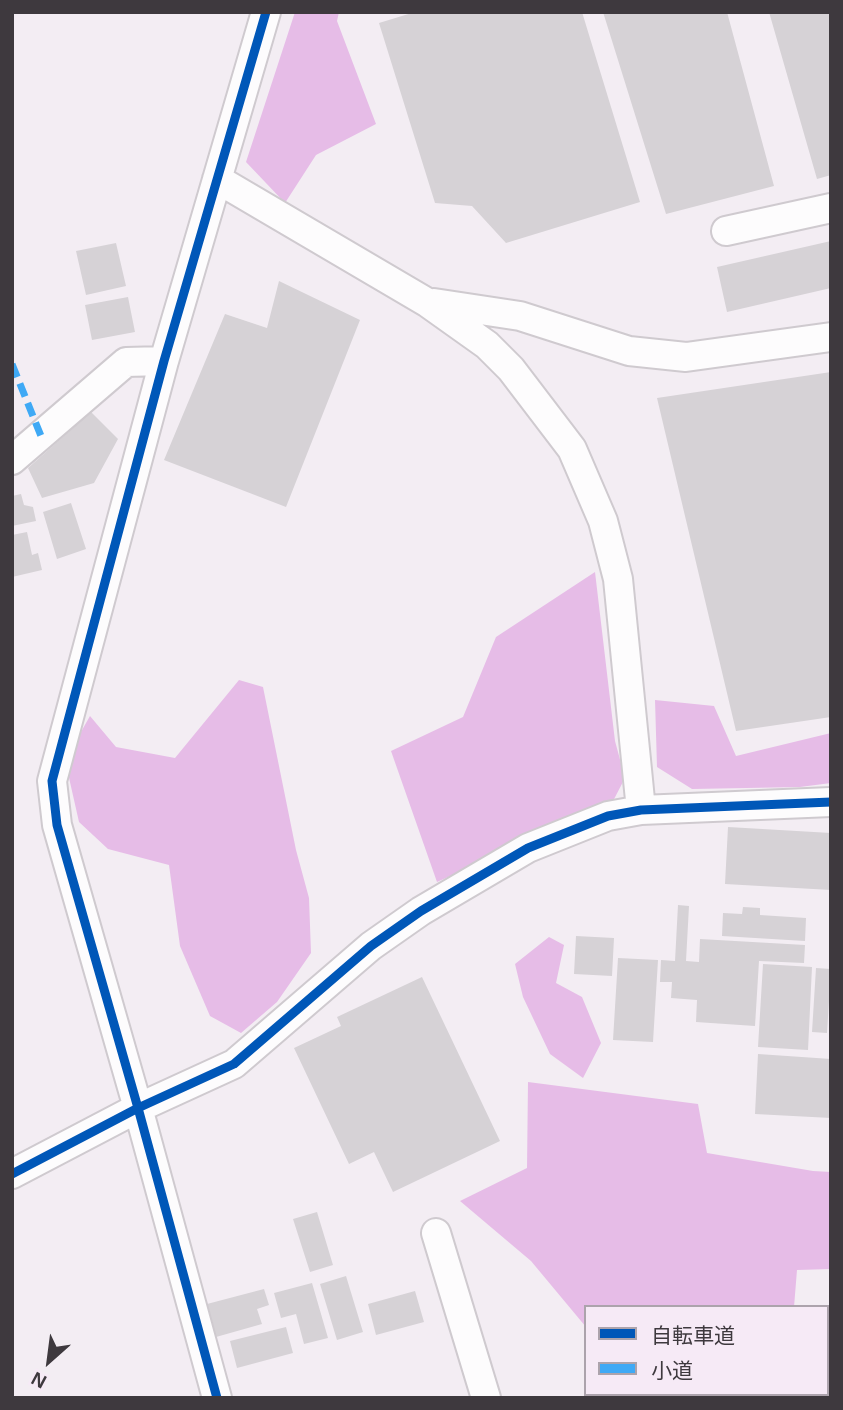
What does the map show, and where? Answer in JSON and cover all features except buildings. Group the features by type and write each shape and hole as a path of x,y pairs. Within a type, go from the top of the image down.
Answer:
{"street":[{"path":"217,1398 57,825 52,782 164,361 266,12"},
{"path":"218,179 428,303 487,345 511,369 572,449 603,521 618,579 641,810"},
{"path":"726,232 831,208"},
{"path":"428,303 520,316 629,351 686,357 831,337"},
{"path":"12,460 126,362 164,361"},
{"path":"12,1174 138,1108 234,1064 370,946 421,911 528,848 608,816 641,810 831,802"},
{"path":"436,1233 486,1398"}],"shaded area":[{"path":"295,12 339,12 337,21 376,124 316,155 285,203 246,162"},
{"path":"595,572 615,741 625,778 612,803 437,882 391,751 463,717 496,637"},
{"path":"239,680 263,687 296,850 309,898 311,953 277,1002 241,1033 210,1016 180,946 169,865 108,849 79,822 65,760 90,716 116,747 175,758"},
{"path":"655,700 714,706 736,756 831,733 831,783 800,787 692,789 657,767"},
{"path":"549,937 564,945 556,983 582,997 601,1043 583,1078 550,1054 523,997 515,964"},
{"path":"528,1082 698,1104 707,1153 831,1172 831,1269 797,1270 794,1305 584,1305 584,1325 531,1261 460,1201 527,1168"}],"marked path":[{"path":"12,364 41,436"}],"cycle path":[{"path":"217,1398 57,825 52,781 164,361 266,12"},
{"path":"12,1174 138,1108 234,1064 371,946 421,911 528,848 608,816 641,810 831,802"}]}
